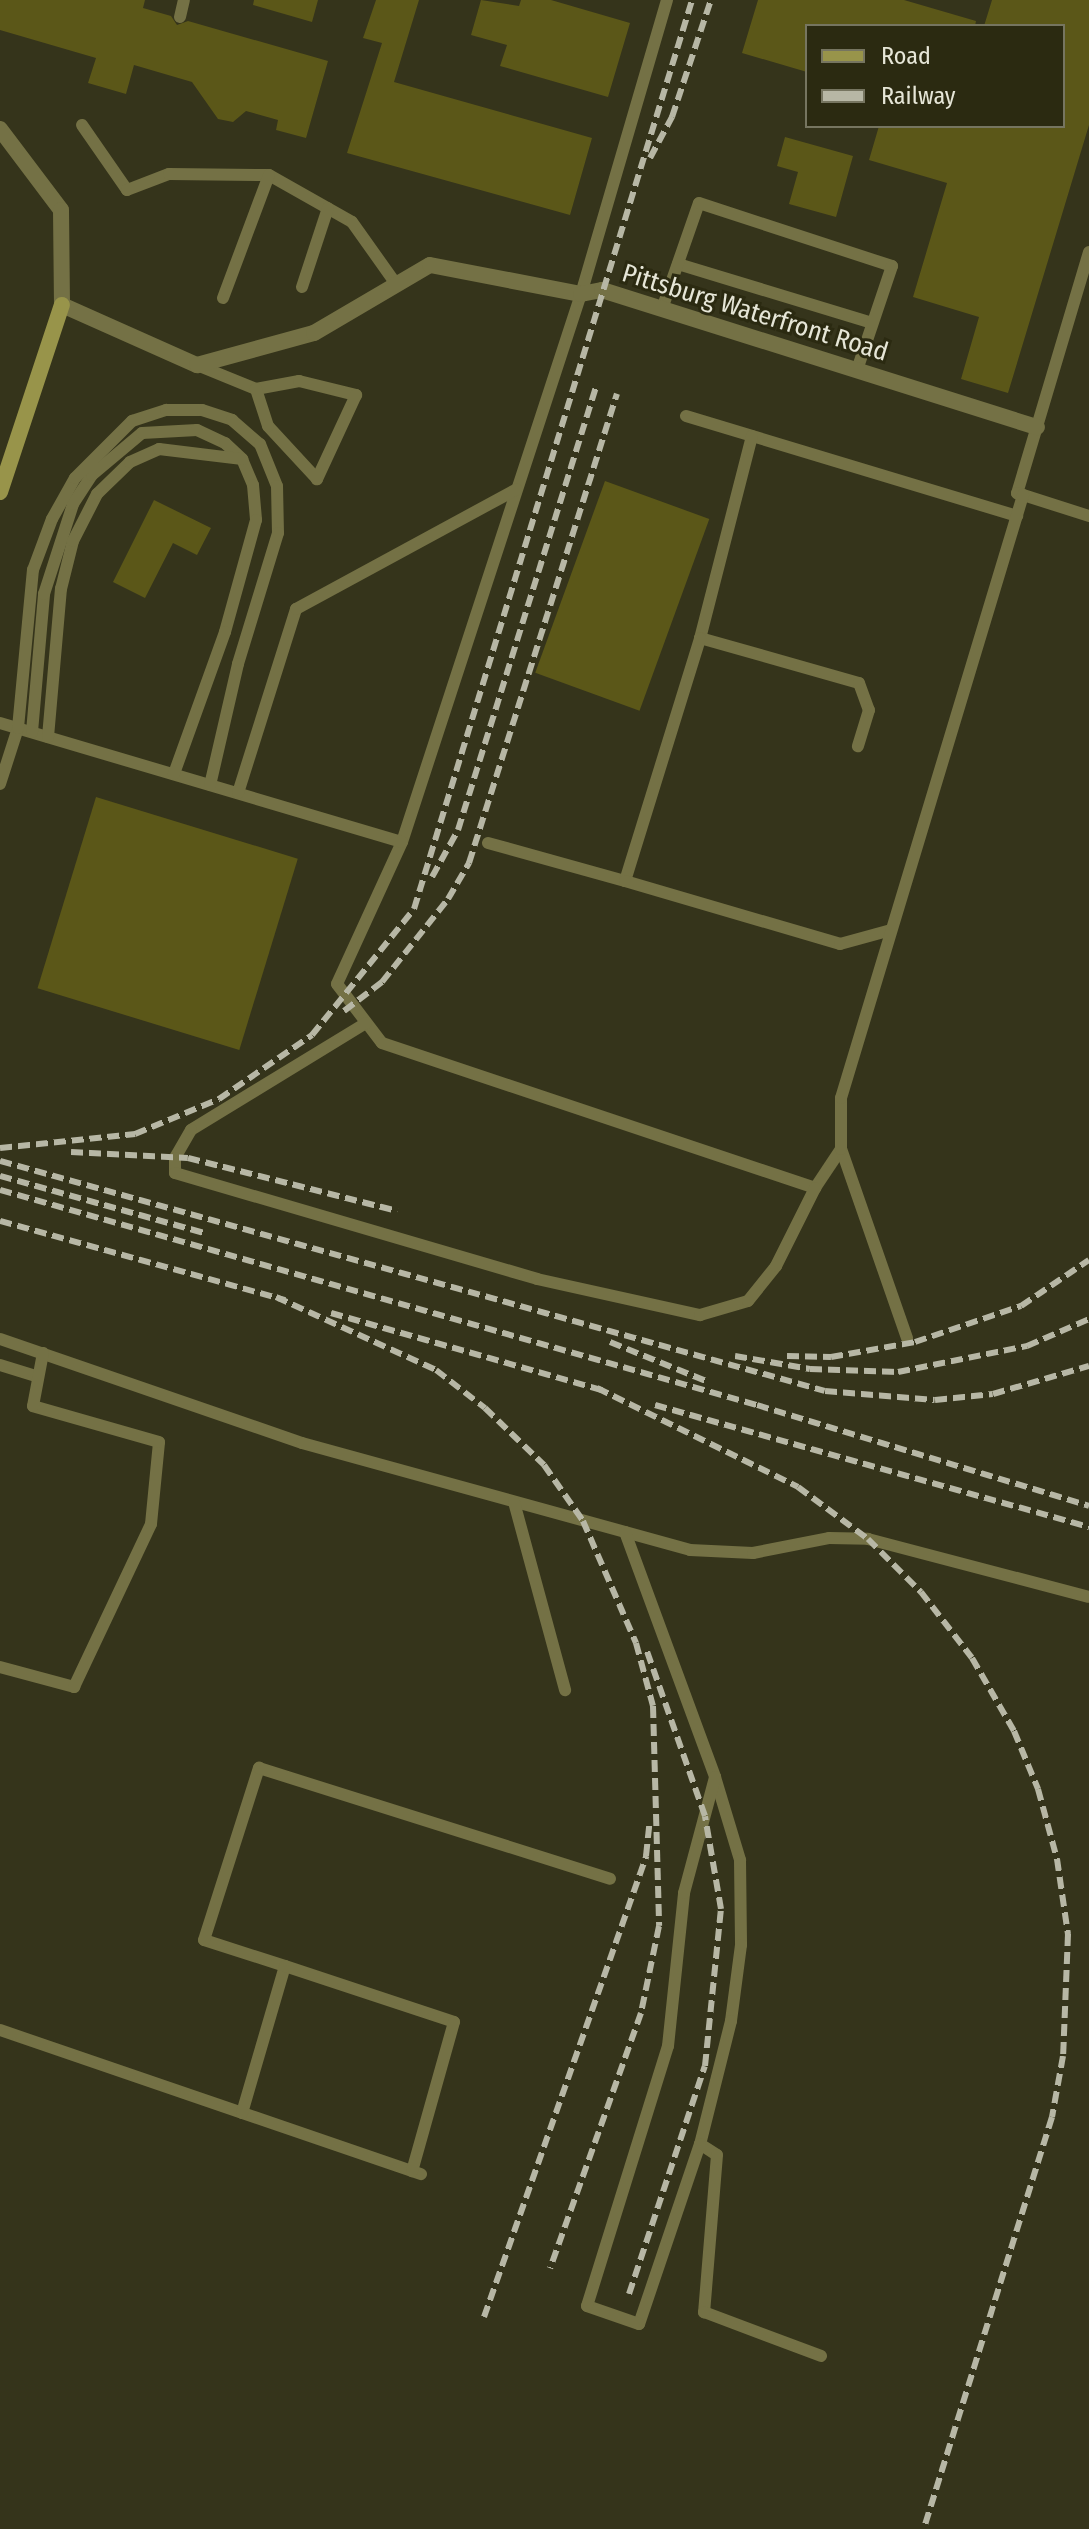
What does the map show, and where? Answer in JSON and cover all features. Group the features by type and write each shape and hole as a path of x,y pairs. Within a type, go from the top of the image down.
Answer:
{"street":[{"path":"0,129 61,210 62,305 0,492"},
{"name":"Pittsburg Waterfront Road","path":"197,365 314,333 430,265 581,294 602,290 1037,427"},
{"path":"62,305 197,365"}],"lane":[{"path":"180,17 184,0"},
{"path":"667,0 581,294 402,842 337,984 382,1043 815,1188"},
{"path":"82,125 127,190 169,174 269,175 352,222 396,284"},
{"path":"223,298 269,175"},
{"path":"662,309 699,203 892,266 857,370"},
{"path":"302,287 328,208"},
{"path":"1089,252 1017,493 1089,516"},
{"path":"678,264 872,323"},
{"path":"197,365 256,389 299,381 356,395 317,479 268,426 256,389"},
{"path":"0,784 18,728 33,570 75,478 132,421 166,410 202,410 232,420 260,444 277,486 278,533 238,664 210,785"},
{"path":"686,416 1017,516"},
{"path":"32,732 44,594 56,544 92,475 142,433 172,428 197,430 225,443 242,459 253,485 256,520 225,632 174,774"},
{"path":"625,881 700,638 752,436"},
{"path":"48,737 61,589 73,541 97,494 130,462 159,449 242,459"},
{"path":"238,793 296,609 517,489"},
{"path":"907,1338 841,1149 841,1098 1023,495"},
{"path":"700,638 859,683 869,710 858,746"},
{"path":"0,723 402,842"},
{"path":"488,843 840,944 891,930"},
{"path":"366,1023 191,1130 175,1158 175,1173 537,1279 700,1315 748,1301 776,1266 815,1188 841,1149"},
{"path":"0,1339 302,1443 690,1550 753,1553 829,1538 868,1539 1089,1597"},
{"path":"0,1667 74,1687 151,1524 159,1442 33,1406 43,1353"},
{"path":"0,1365 37,1376"},
{"path":"514,1502 565,1690"},
{"path":"625,1532 715,1777 740,1860 741,1945 731,2021 700,2144 639,2324 587,2306 668,2046 684,1893 715,1777"},
{"path":"0,2030 416,2172 454,2022 204,1940 259,1768 610,1879"},
{"path":"242,2113 285,1966"},
{"path":"700,2144 717,2155 704,2312 821,2356"}],"building":[{"path":"0,0 145,0 143,8 171,16 177,25 188,21 328,61 306,138 276,130 278,120 246,111 233,122 218,119 192,82 134,65 126,94 88,83 96,58 0,30"},
{"path":"254,0 318,0 312,22 253,5"},
{"path":"376,0 419,0 394,82 592,138 570,215 347,153 382,43 363,38"},
{"path":"481,0 519,6 521,0 551,0 630,23 608,97 500,66 507,45 471,35"},
{"path":"758,0 904,0 976,21 975,24 805,24 805,71 742,53"},
{"path":"992,0 1089,0 1089,125 1008,393 961,379 979,317 913,297 947,183 869,160 878,128 1065,128 1065,24 985,24"},
{"path":"785,137 853,156 836,217 789,204 798,172 777,166"},
{"path":"605,481 709,519 640,711 535,673"},
{"path":"154,500 211,528 197,555 173,543 145,598 113,582"},
{"path":"96,797 298,859 239,1050 38,988"}],"railway":[{"path":"0,1148 135,1134 219,1099 312,1035 414,909 692,0"},
{"path":"650,158 672,117 711,0"},
{"path":"432,877 458,830 596,388"},
{"path":"344,1011 382,982 448,899 469,863 617,394"},
{"path":"71,1152 188,1158 397,1211"},
{"path":"0,1161 825,1391 935,1400 993,1394 1089,1366"},
{"path":"0,1176 204,1233"},
{"path":"0,1190 757,1405 1089,1506"},
{"path":"0,1221 285,1300"},
{"path":"787,1356 831,1357 915,1342 1021,1306 1089,1260"},
{"path":"276,1297 436,1370 485,1408 544,1465 583,1521 636,1643 653,1706 659,1926 641,2013 550,2268"},
{"path":"331,1313 608,1392"},
{"path":"735,1356 810,1369 898,1372 1027,1346 1089,1319"},
{"path":"610,1342 706,1381"},
{"path":"597,1388 798,1487 868,1539 921,1592 972,1658 1014,1731 1038,1789 1057,1859 1068,1934 1063,2056 1052,2117 924,2529"},
{"path":"655,1405 1089,1527"},
{"path":"629,2294 705,2066 721,1909 705,1816 647,1651"},
{"path":"484,2317 646,1856 650,1820"}]}
